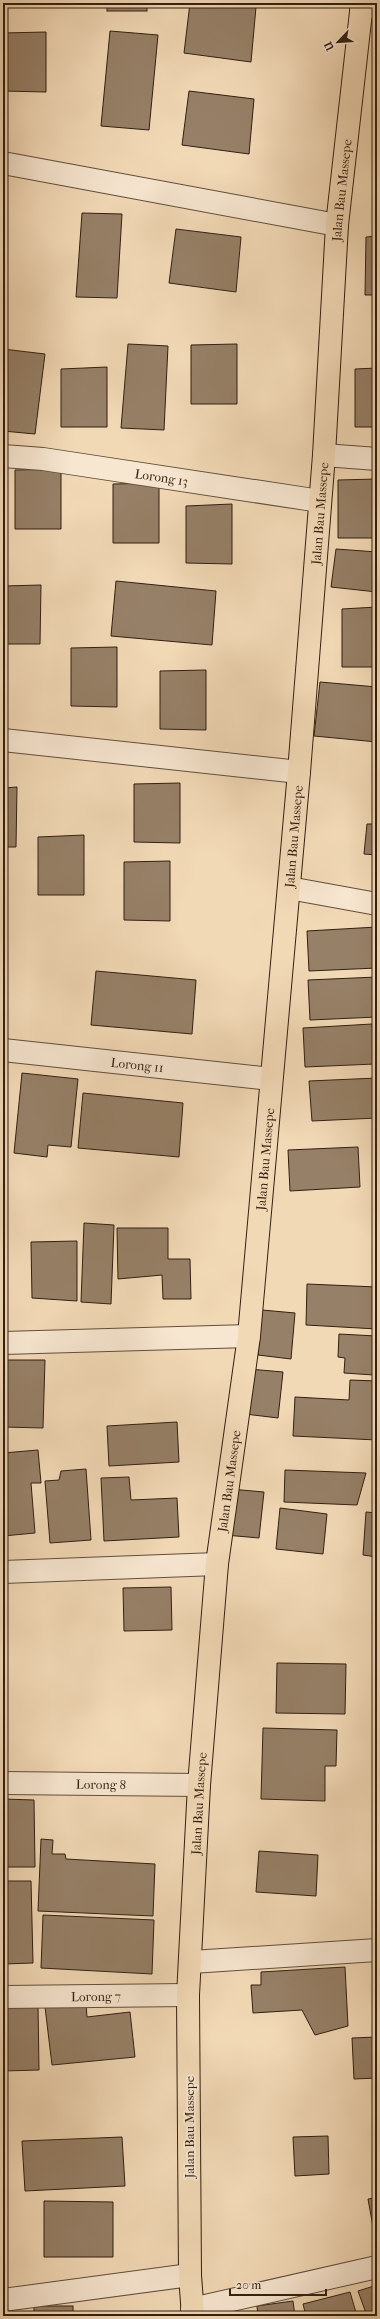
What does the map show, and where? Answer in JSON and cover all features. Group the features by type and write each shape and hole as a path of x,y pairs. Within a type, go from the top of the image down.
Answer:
{"main road":[{"name":"Jalan Bau Massepe","path":"192,2313 190,2275 188,1995 192,1962 199,1785 217,1564 249,1336 289,888 324,455 337,225 367,6"}],"street":[{"path":"3,163 337,225"},
{"path":"324,455 377,459"},
{"name":"Lorong 13","path":"3,456 50,460 320,501"},
{"path":"3,740 299,772"},
{"path":"289,888 377,904"},
{"name":"Lorong 11","path":"3,1050 272,1079"},
{"path":"3,1343 249,1336"},
{"path":"3,1572 217,1564"},
{"name":"Lorong 8","path":"3,1783 199,1785"},
{"path":"192,1962 377,1950"},
{"name":"Lorong 7","path":"3,1997 188,1995"},
{"path":"192,2313 377,2268"},
{"path":"3,2300 190,2275"}],"building":[{"path":"107,3 147,3 147,11 107,11"},
{"path":"190,3 224,3 256,7 251,62 184,53"},
{"path":"110,31 158,35 149,130 101,126"},
{"path":"46,32 46,92 3,91 3,33"},
{"path":"189,91 254,99 249,154 182,145"},
{"path":"82,213 122,214 117,298 76,297"},
{"path":"176,229 241,237 236,292 169,283"},
{"path":"377,236 377,295 365,295 366,237"},
{"path":"128,344 168,346 164,430 121,428"},
{"path":"237,344 237,404 191,404 191,345"},
{"path":"3,349 45,354 35,434 3,431"},
{"path":"107,367 107,427 61,427 61,369"},
{"path":"377,368 377,427 355,427 355,369"},
{"path":"61,469 61,529 15,529 15,470"},
{"path":"377,479 377,538 338,538 338,480"},
{"path":"159,483 159,543 113,543 113,484"},
{"path":"232,504 232,564 186,563 186,506"},
{"path":"336,549 377,552 377,592 331,587"},
{"path":"116,581 216,591 212,645 111,636"},
{"path":"41,585 40,644 3,644 3,586"},
{"path":"377,607 377,667 342,667 342,609"},
{"path":"117,647 117,707 71,706 71,648"},
{"path":"206,670 206,730 160,729 160,671"},
{"path":"320,682 377,687 377,742 314,736"},
{"path":"180,783 180,843 134,842 134,784"},
{"path":"17,787 16,847 3,847 3,788"},
{"path":"367,824 377,824 377,855 364,854"},
{"path":"84,835 84,895 38,895 38,837"},
{"path":"170,861 170,921 124,920 124,862"},
{"path":"377,927 377,968 309,971 307,931"},
{"path":"96,971 196,980 192,1034 91,1025"},
{"path":"377,977 377,1017 310,1020 308,980"},
{"path":"372,1024 375,1064 305,1067 303,1028"},
{"path":"22,1073 78,1079 71,1147 48,1145 47,1157 14,1153"},
{"path":"377,1078 377,1118 312,1121 309,1081"},
{"path":"83,1093 183,1103 179,1157 78,1148"},
{"path":"358,1147 360,1187 290,1191 288,1150"},
{"path":"84,1223 114,1225 111,1304 81,1302"},
{"path":"117,1228 168,1228 168,1259 190,1259 191,1299 163,1299 162,1275 118,1279"},
{"path":"77,1241 77,1301 32,1298 31,1242"},
{"path":"307,1284 377,1287 377,1329 306,1325"},
{"path":"262,1310 295,1313 291,1359 258,1355"},
{"path":"339,1334 376,1336 374,1375 344,1373 345,1358 338,1357"},
{"path":"3,1360 45,1360 43,1428 3,1427"},
{"path":"249,1369 283,1372 278,1418 245,1414"},
{"path":"350,1380 377,1381 377,1440 293,1436 295,1397 349,1400"},
{"path":"177,1422 179,1462 109,1466 107,1426"},
{"path":"38,1450 41,1483 31,1483 35,1533 3,1536 3,1453"},
{"path":"86,1469 91,1540 50,1543 45,1481 59,1480 61,1471"},
{"path":"285,1470 366,1473 357,1505 284,1502"},
{"path":"129,1477 131,1500 177,1498 179,1537 104,1541 101,1478"},
{"path":"230,1489 264,1492 259,1538 225,1535"},
{"path":"280,1508 327,1514 323,1554 276,1549"},
{"path":"366,1512 377,1513 377,1557 363,1555"},
{"path":"171,1587 172,1630 124,1631 123,1588"},
{"path":"277,1663 346,1664 345,1714 276,1713"},
{"path":"263,1728 337,1730 336,1766 325,1766 325,1801 261,1799"},
{"path":"3,1799 34,1800 35,1867 3,1867"},
{"path":"41,1839 53,1840 52,1854 65,1854 66,1859 155,1864 153,1916 38,1911"},
{"path":"259,1851 318,1855 316,1896 256,1892"},
{"path":"3,1881 31,1881 33,1963 3,1964"},
{"path":"43,1915 154,1920 152,1974 41,1968"},
{"path":"345,1967 348,2026 315,2035 302,2010 253,2013 251,1985 261,1985 261,1972"},
{"path":"86,2003 87,2017 130,2012 135,2057 52,2065 45,2007"},
{"path":"3,2006 38,2006 39,2070 3,2071"},
{"path":"377,2037 377,2078 354,2079 352,2038"},
{"path":"328,2136 329,2174 295,2176 293,2137"},
{"path":"122,2137 125,2186 25,2191 22,2141"},
{"path":"377,2198 377,2237 375,2238 368,2199"},
{"path":"44,2201 113,2202 113,2257 44,2257"},
{"path":"377,2285 377,2316 367,2316 358,2291"},
{"path":"350,2292 357,2316 306,2316 303,2304"},
{"path":"293,2301 295,2316 258,2316 257,2306"},
{"path":"34,2306 73,2306 73,2316 34,2316"}]}
